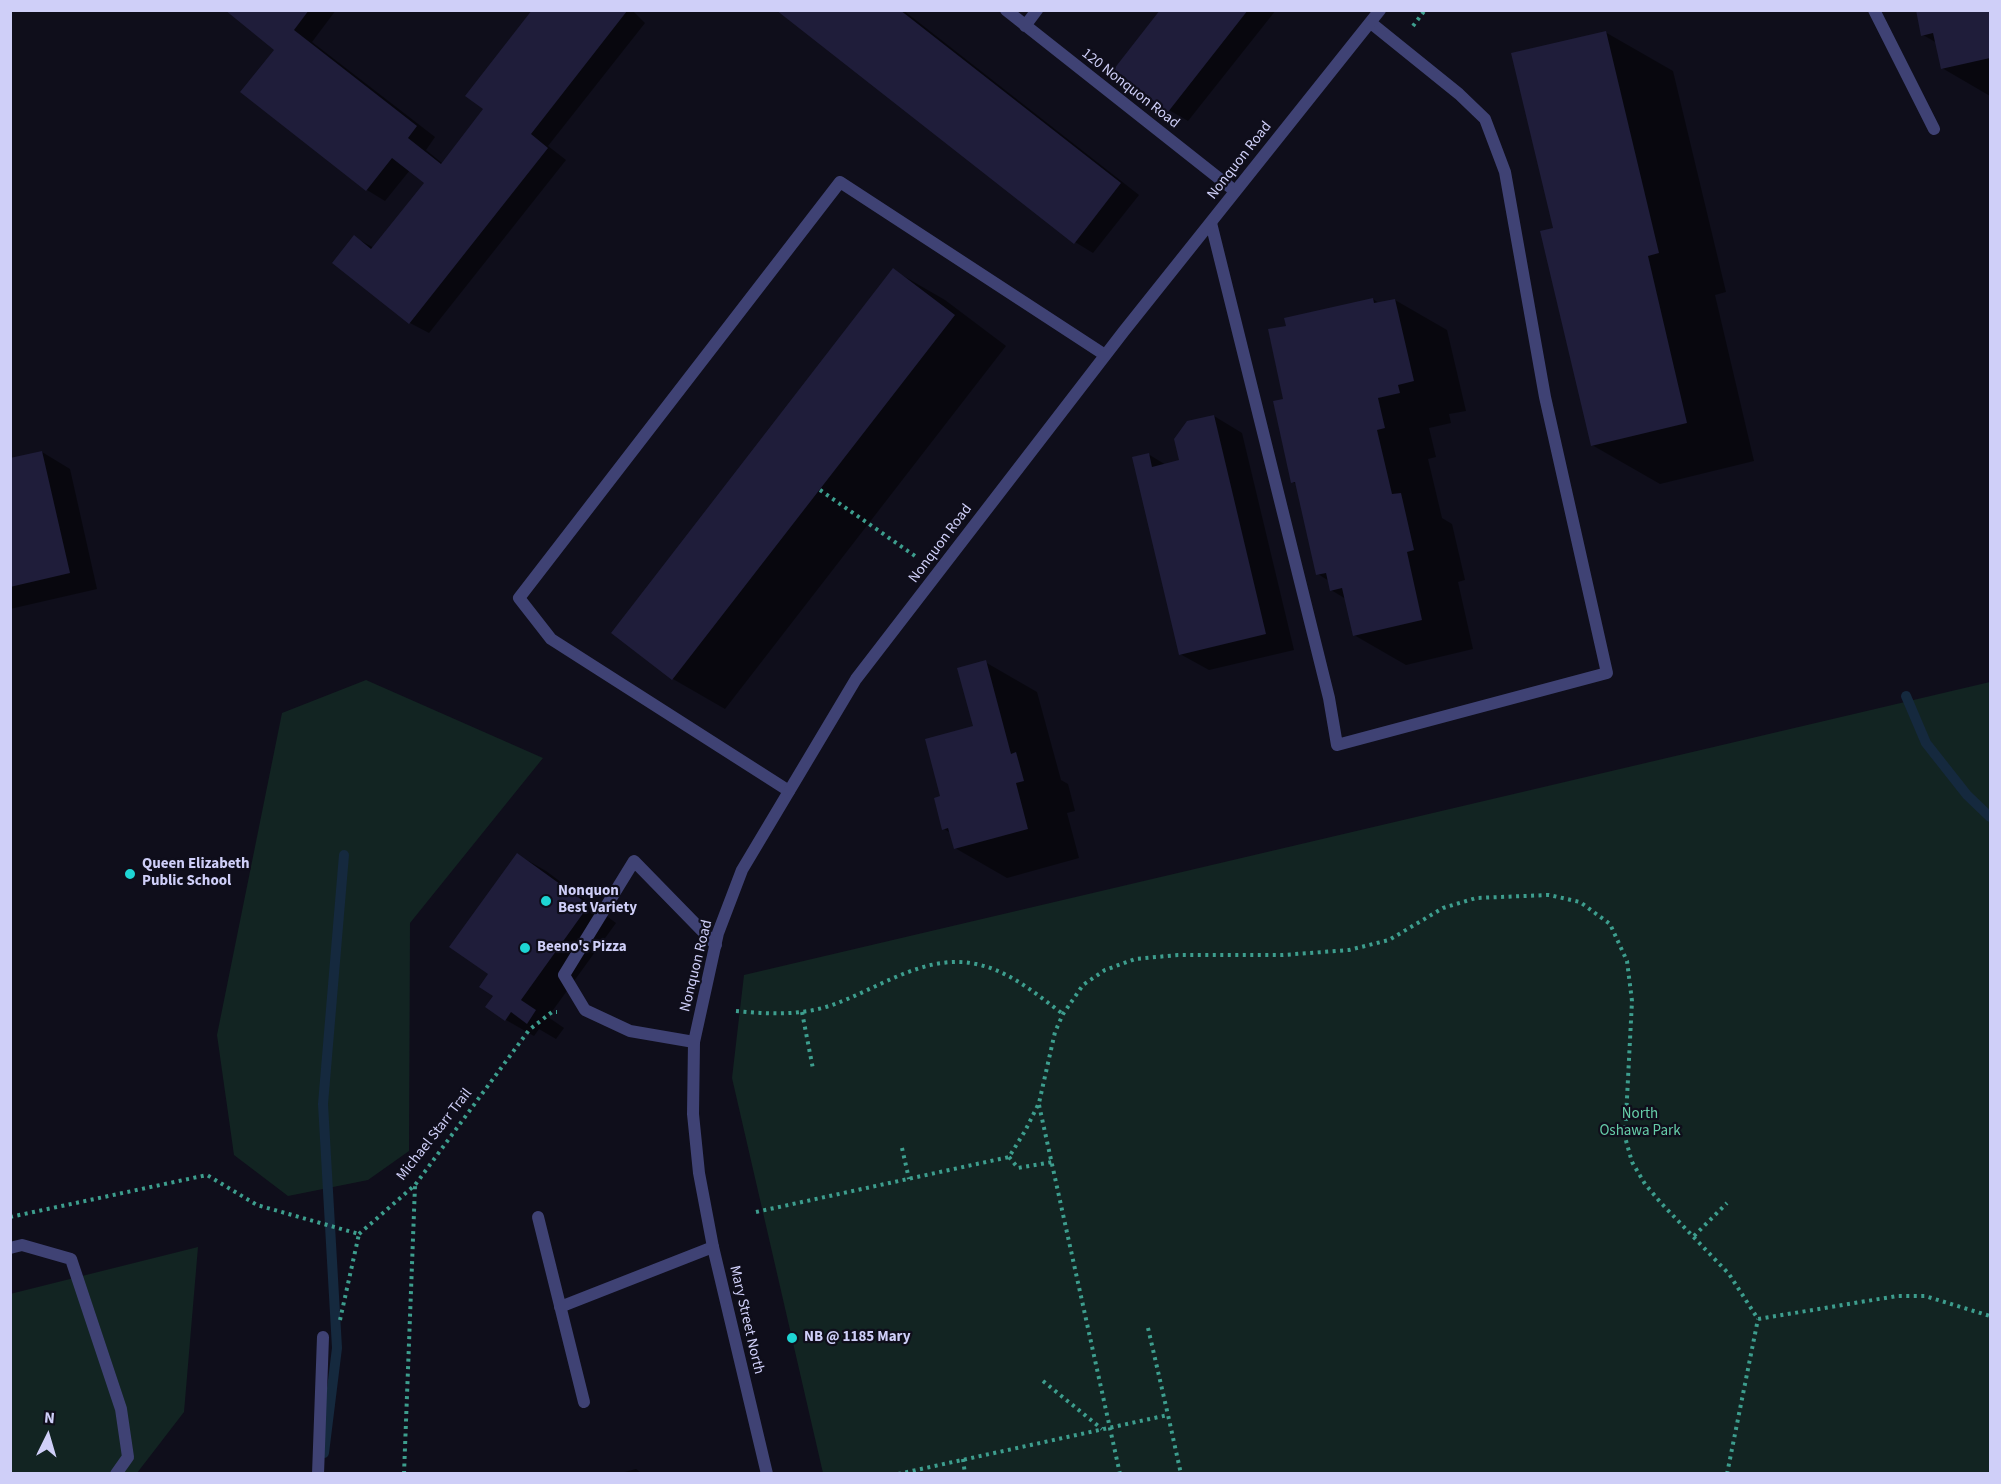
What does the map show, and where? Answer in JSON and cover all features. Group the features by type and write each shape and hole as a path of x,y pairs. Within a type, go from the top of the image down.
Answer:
{"street":[{"name":"120 Nonquon Road","path":"1006,10 1235,191"},
{"path":"1025,26 1037,10"},
{"name":"Nonquon Road","path":"699,1173 693,1114 694,1042 716,945 742,870 856,679 1105,355 1380,10"},
{"path":"1874,10 1934,129"},
{"path":"1211,223 1329,698 1337,745 1607,673 1545,398 1505,172 1485,119 1459,94 1371,22"},
{"path":"789,791 551,639 519,598 840,182 1105,355"},
{"path":"694,1042 630,1031 585,1010 564,975 634,861 716,945"},
{"name":"Mary Street North","path":"699,1173 713,1246 767,1473"},
{"path":"538,1217 584,1402"},
{"path":"10,1248 22,1245 71,1259 121,1409 128,1457 116,1473"},
{"path":"560,1307 713,1246"},
{"path":"318,1473 323,1337"}],"path":[{"path":"820,490 938,572"},
{"path":"756,1212 1008,1157 1026,1131 1039,1103 1055,1032 1063,1014 1083,985 1106,970 1135,959 1178,955 1284,955 1349,950 1389,940 1443,908 1476,898 1549,895 1580,902 1610,924 1627,961 1632,1002 1625,1137 1632,1162 1645,1184 1729,1274 1758,1319 1727,1473"},
{"path":"736,1011 768,1014 802,1012 831,1006 915,969 948,963 975,964 1004,973 1063,1014"},
{"name":"Michael Starr Trail","path":"359,1234 415,1185 529,1030 552,1012 585,1010"},
{"path":"802,1012 813,1069"},
{"path":"1039,1103 1120,1473"},
{"path":"902,1148 909,1179"},
{"path":"1008,1157 1018,1168 1052,1162"},
{"path":"10,1217 207,1175 257,1205 359,1234 341,1319 323,1337"},
{"path":"404,1473 415,1185"},
{"path":"1694,1236 1727,1203"},
{"path":"1758,1319 1897,1296 1925,1296 1990,1316"},
{"path":"1148,1328 1181,1473"},
{"path":"1044,1381 1102,1429"},
{"path":"898,1473 1168,1415"},
{"path":"963,1459 965,1473"}],"green space":[{"path":"366,680 543,758 410,923 409,1151 368,1180 288,1196 234,1155 217,1035 282,713"},
{"name":"North Oshawa Park","path":"1990,682 1990,1473 823,1473 732,1078 744,975"},
{"path":"198,1247 184,1412 137,1473 11,1473 10,1294"}],"building":[{"path":"225,10 309,10 294,30 417,126 408,138 441,164 483,109 465,96 532,10 627,11 531,134 548,148 409,324 332,263 354,235 371,249 424,183 392,158 366,191 240,92 274,50"},
{"path":"776,10 900,10 1121,183 1074,244"},
{"path":"1160,10 1248,10 1168,112 1114,69"},
{"path":"1916,10 1990,10 1990,58 1941,69 1933,33 1921,36"},
{"path":"1606,31 1659,253 1648,256 1687,423 1591,446 1540,231 1553,228 1511,53"},
{"path":"893,268 955,315 672,680 611,633"},
{"path":"1373,298 1374,303 1395,299 1414,381 1398,385 1400,393 1378,398 1385,428 1377,430 1392,494 1401,493 1414,550 1407,552 1422,620 1353,636 1342,588 1330,591 1326,573 1316,575 1295,482 1291,483 1273,401 1283,399 1268,329 1286,326 1284,318"},
{"path":"1214,415 1266,634 1179,655 1132,457 1149,453 1152,467 1179,460 1174,439 1187,421"},
{"path":"42,451 70,573 10,587 10,458"},
{"path":"986,660 1011,754 1016,752 1024,781 1016,783 1028,829 954,849 948,828 942,830 934,798 940,796 925,739 973,726 957,668"},
{"path":"517,853 589,905 521,1000 536,1010 527,1024 511,1012 505,1021 485,1007 493,996 479,987 488,974 449,947"}],"waterway":[{"path":"1906,696 1926,743 1967,795 1990,817"},
{"path":"324,1453 337,1348 323,1104 344,855"}],"place":[{"name":"Queen Elizabeth Public School","path":"130,874"},
{"name":"Nonquon Best Variety","path":"546,901"},
{"name":"Beeno's Pizza","path":"525,948"},
{"name":"NB @ 1185 Mary","path":"792,1338"}]}
